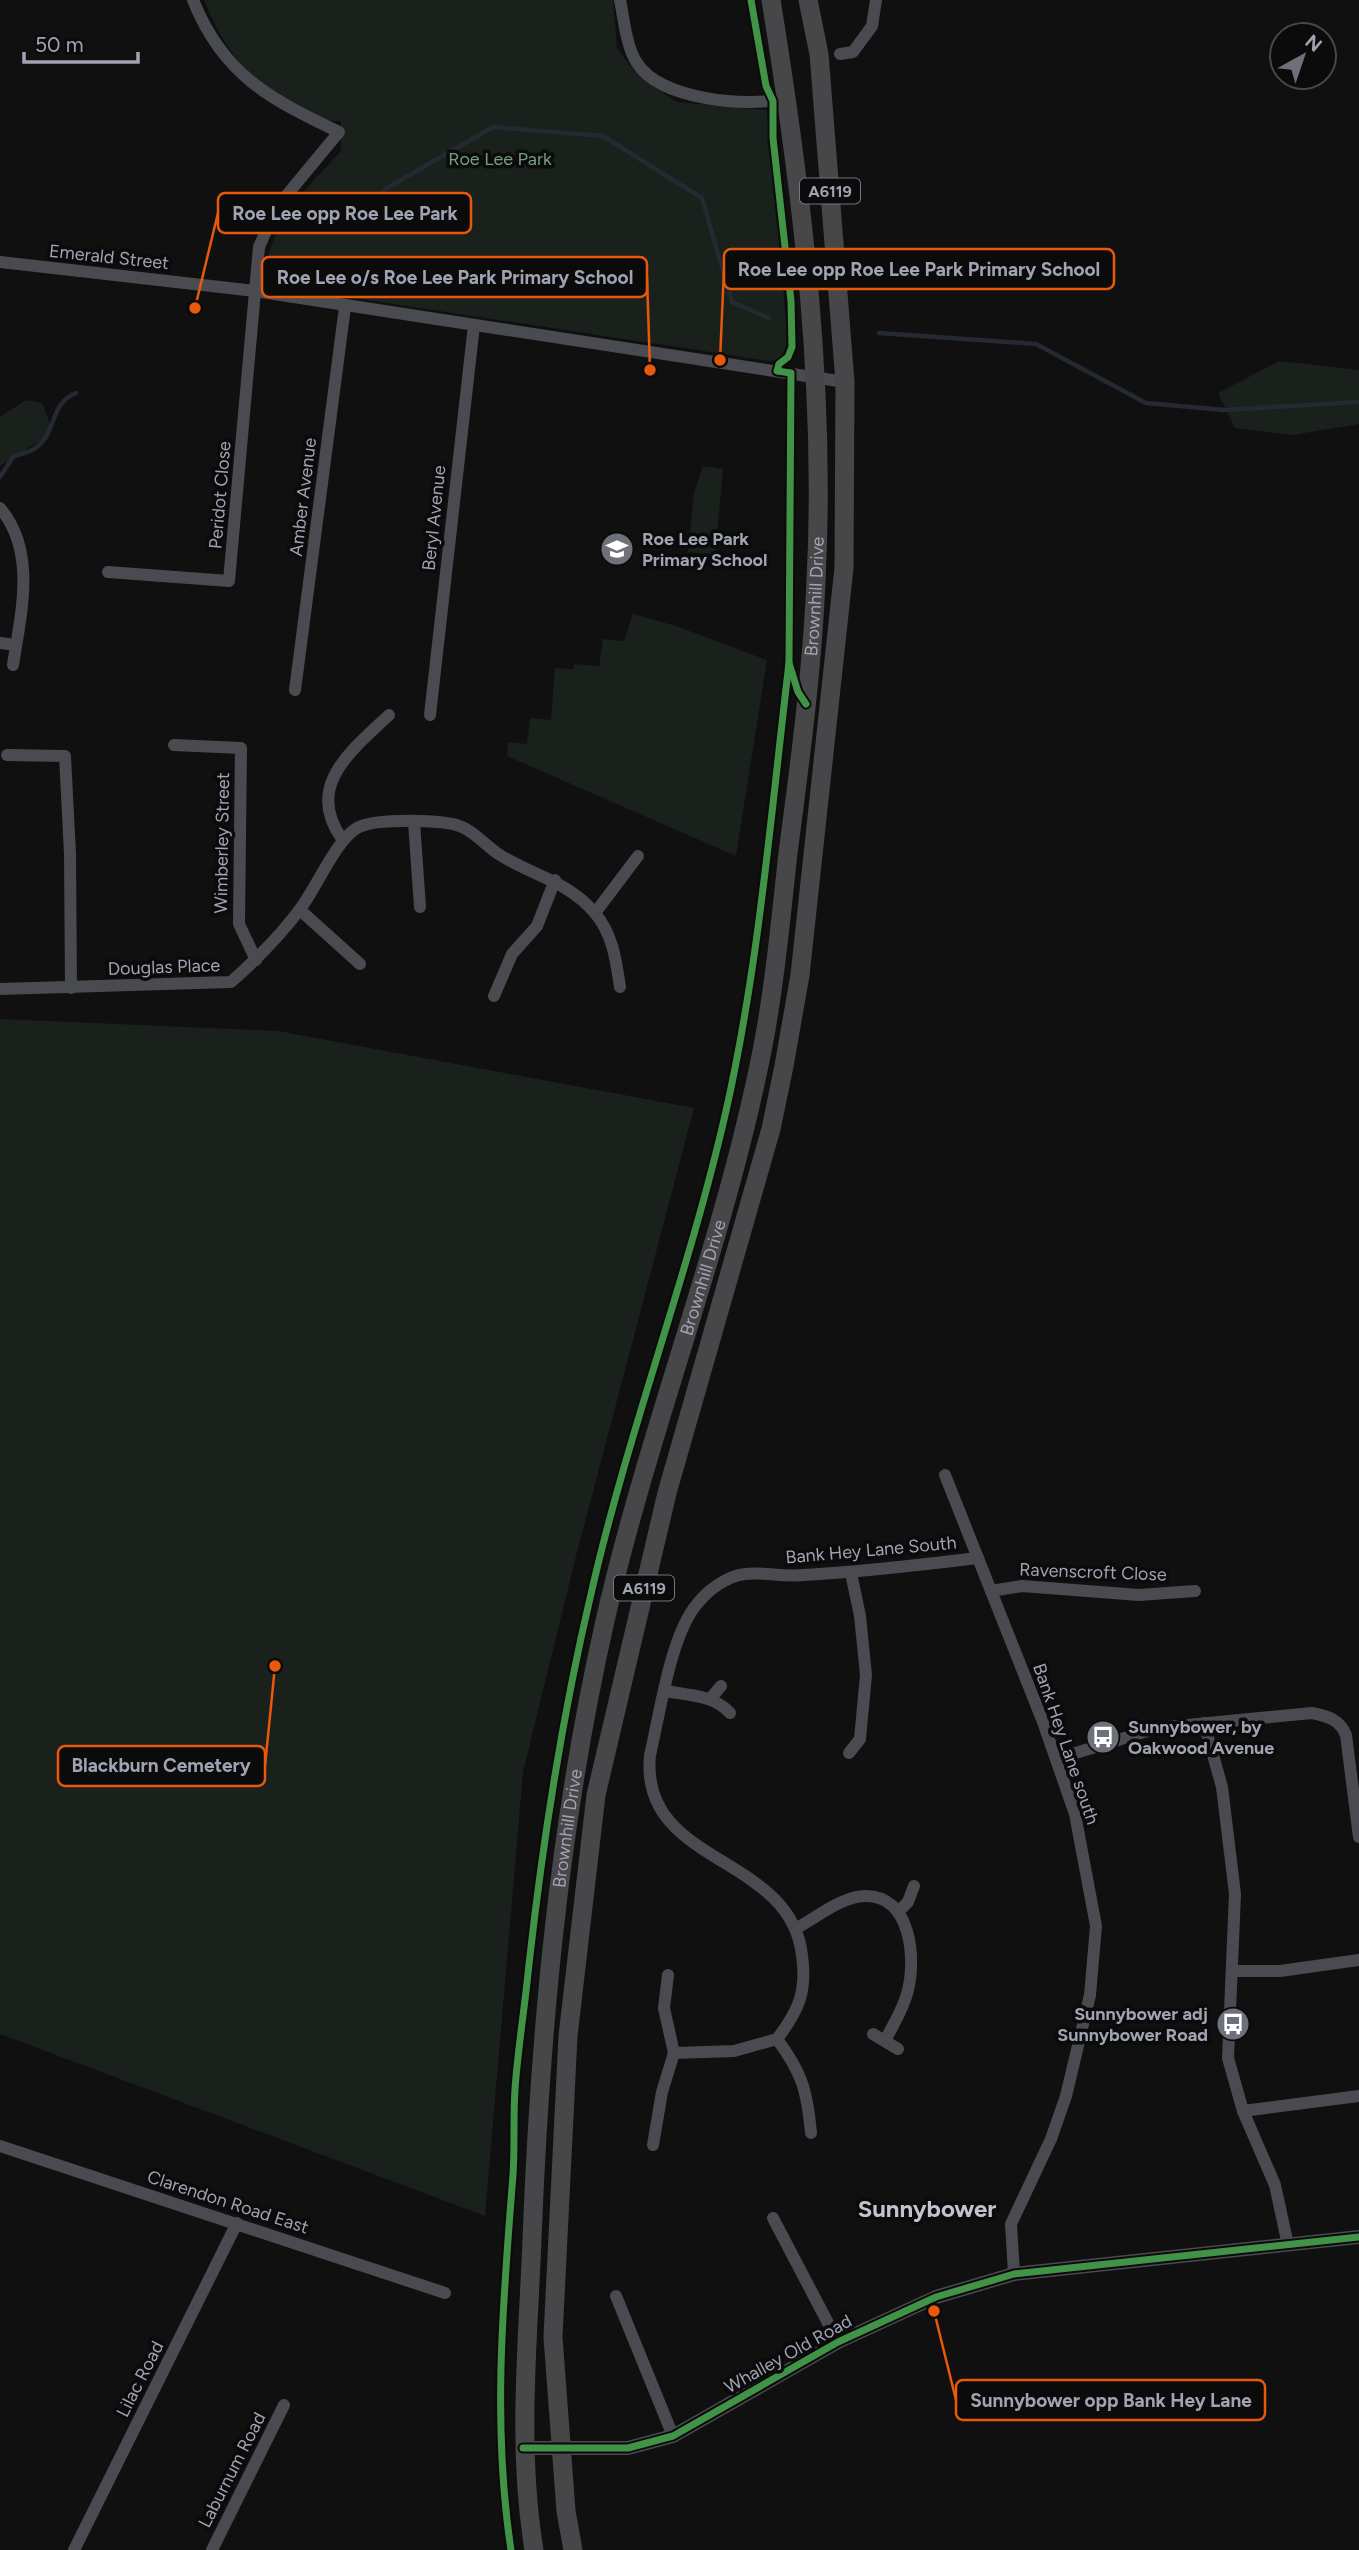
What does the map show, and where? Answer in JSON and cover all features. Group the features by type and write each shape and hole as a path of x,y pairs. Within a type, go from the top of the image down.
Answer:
{"highway":[{"name":"Brownhill Drive","path":"534,2550 523,2448 538,2090 559,1887 577,1763 614,1588 747,1121 771,992 806,713 817,580 815,377 796,161 771,0"},
{"name":"Brownhill Drive","path":"573,2550 560,2447 553,2337 568,2036 596,1795 667,1493 771,1129 785,1066 800,975 844,568 845,382 819,54 808,0"}],"street":[{"path":"193,0 209,34 228,63 252,85 277,103 339,132 275,208 259,247 256,291"},
{"path":"620,0 635,61 649,79 670,90 707,98 768,102 787,98"},
{"path":"840,54 853,52 872,26 876,0"},
{"name":"Emerald Street","path":"0,262 256,291 345,307 845,382"},
{"name":"Peridot Close","path":"108,572 229,581 256,291"},
{"name":"Amber Avenue","path":"295,690 345,307"},
{"name":"Beryl Avenue","path":"430,715 474,325"},
{"path":"0,508 19,538 22,563 22,613 13,665"},
{"path":"0,643 16,645"},
{"path":"389,715 338,766 329,789 329,819 342,839 360,826 373,822 414,822 463,827 503,857 555,880 594,913 613,944 620,987"},
{"name":"Wimberley Street","path":"174,745 241,748 239,924 256,960"},
{"path":"7,755 65,756 72,988"},
{"path":"414,822 420,907"},
{"name":"Douglas Place","path":"0,989 231,982 256,960 300,910 322,878 342,839"},
{"path":"594,913 638,856"},
{"path":"494,996 512,954 537,926 555,880"},
{"path":"300,910 360,964"},
{"name":"Bank Hey Lane south","path":"945,1475 1075,1814 1096,1926 1090,1995 1066,2096 1051,2139 1011,2224 1014,2274"},
{"name":"Bank Hey Lane South","path":"665,1691 678,1635 695,1605 726,1580 745,1574 790,1576 851,1573 978,1558"},
{"path":"849,1753 860,1739 866,1675 860,1616 851,1573"},
{"name":"Ravenscroft Close","path":"991,1591 1022,1586 1139,1595 1195,1591"},
{"path":"710,1699 721,1686"},
{"path":"674,2053 734,2051 777,2039 797,2012 804,1984 797,1928 789,1913 759,1882 680,1834 665,1818 654,1797 649,1773 665,1691 710,1699 722,1704 730,1713"},
{"path":"1056,1759 1157,1728 1312,1713 1338,1722 1348,1745 1359,1837"},
{"path":"1204,1723 1223,1787 1236,1894 1228,2058 1243,2110 1275,2185 1288,2245"},
{"path":"898,1912 908,1902 914,1886"},
{"path":"797,1928 856,1897 878,1899 898,1912 908,1939 911,1973 902,2008 880,2036 898,2049"},
{"path":"1232,1971 1280,1971 1359,1960"},
{"path":"653,2145 662,2092 674,2053 664,2008 664,1989 668,1975"},
{"path":"777,2039 802,2076 807,2094 811,2133"},
{"path":"1243,2110 1359,2096"},
{"name":"Clarendon Road East","path":"0,2146 445,2293"},
{"path":"773,2218 838,2342"},
{"name":"Lilac Road","path":"74,2550 237,2223"},
{"name":"Whalley Old Road","path":"523,2448 628,2448 673,2436 838,2342 936,2297 1014,2274 1359,2237"},
{"path":"616,2296 673,2436"},
{"name":"Laburnum Road","path":"212,2550 284,2405"}],"green space":[{"name":"Roe Lee Park","path":"204,0 613,0 617,48 636,73 654,87 677,102 767,110 788,342 780,360 769,361 262,284 280,226 300,196 341,151 341,121 325,119 300,109 253,77 221,35"},
{"path":"1279,361 1359,370 1359,424 1292,435 1235,428 1218,393"},
{"path":"26,400 42,403 50,424 43,439 0,466 0,417"},
{"path":"703,466 723,469 715,555 688,552 694,493"},
{"path":"633,614 676,626 767,660 736,856 507,756 508,742 527,744 530,718 551,720 555,668 573,669 574,664 599,666 603,639 624,641"},
{"path":"0,1019 278,1031 694,1108 575,1560 523,1772 485,2216 0,2034"}],"waterway":[{"path":"342,228 387,188 493,127 603,136 702,198 732,302 769,318"},
{"path":"879,333 1036,344 1146,403 1224,410 1359,402"},
{"path":"0,477 13,457 42,443 61,404 76,393"}],"cycle path":[{"path":"751,0 766,86 773,101 773,138 791,301 792,347 777,371 791,373 789,663 798,692 806,704"},
{"path":"511,2550 502,2456 503,2316 513,2175 516,2073 547,1825 571,1686 606,1533 694,1232 726,1111 756,944 789,663"},
{"path":"523,2448 628,2448 673,2436 838,2342 936,2297 1014,2274 1359,2237"}],"place":[{"name":"Roe Lee opp Roe Lee Park","path":"195,308"},
{"name":"Roe Lee opp Roe Lee Park Primary School","path":"720,360"},
{"name":"Roe Lee o/s Roe Lee Park Primary School","path":"650,370"},
{"name":"Roe Lee Park Primary School","path":"617,549"},
{"name":"Blackburn Cemetery","path":"275,1666"},
{"name":"Sunnybower, by Oakwood Avenue","path":"1103,1737"},
{"name":"Sunnybower adj Sunnybower Road","path":"1233,2024"},
{"name":"Sunnybower opp Bank Hey Lane","path":"934,2311"}],"district":[{"name":"Sunnybower","path":"927,2209"}]}
